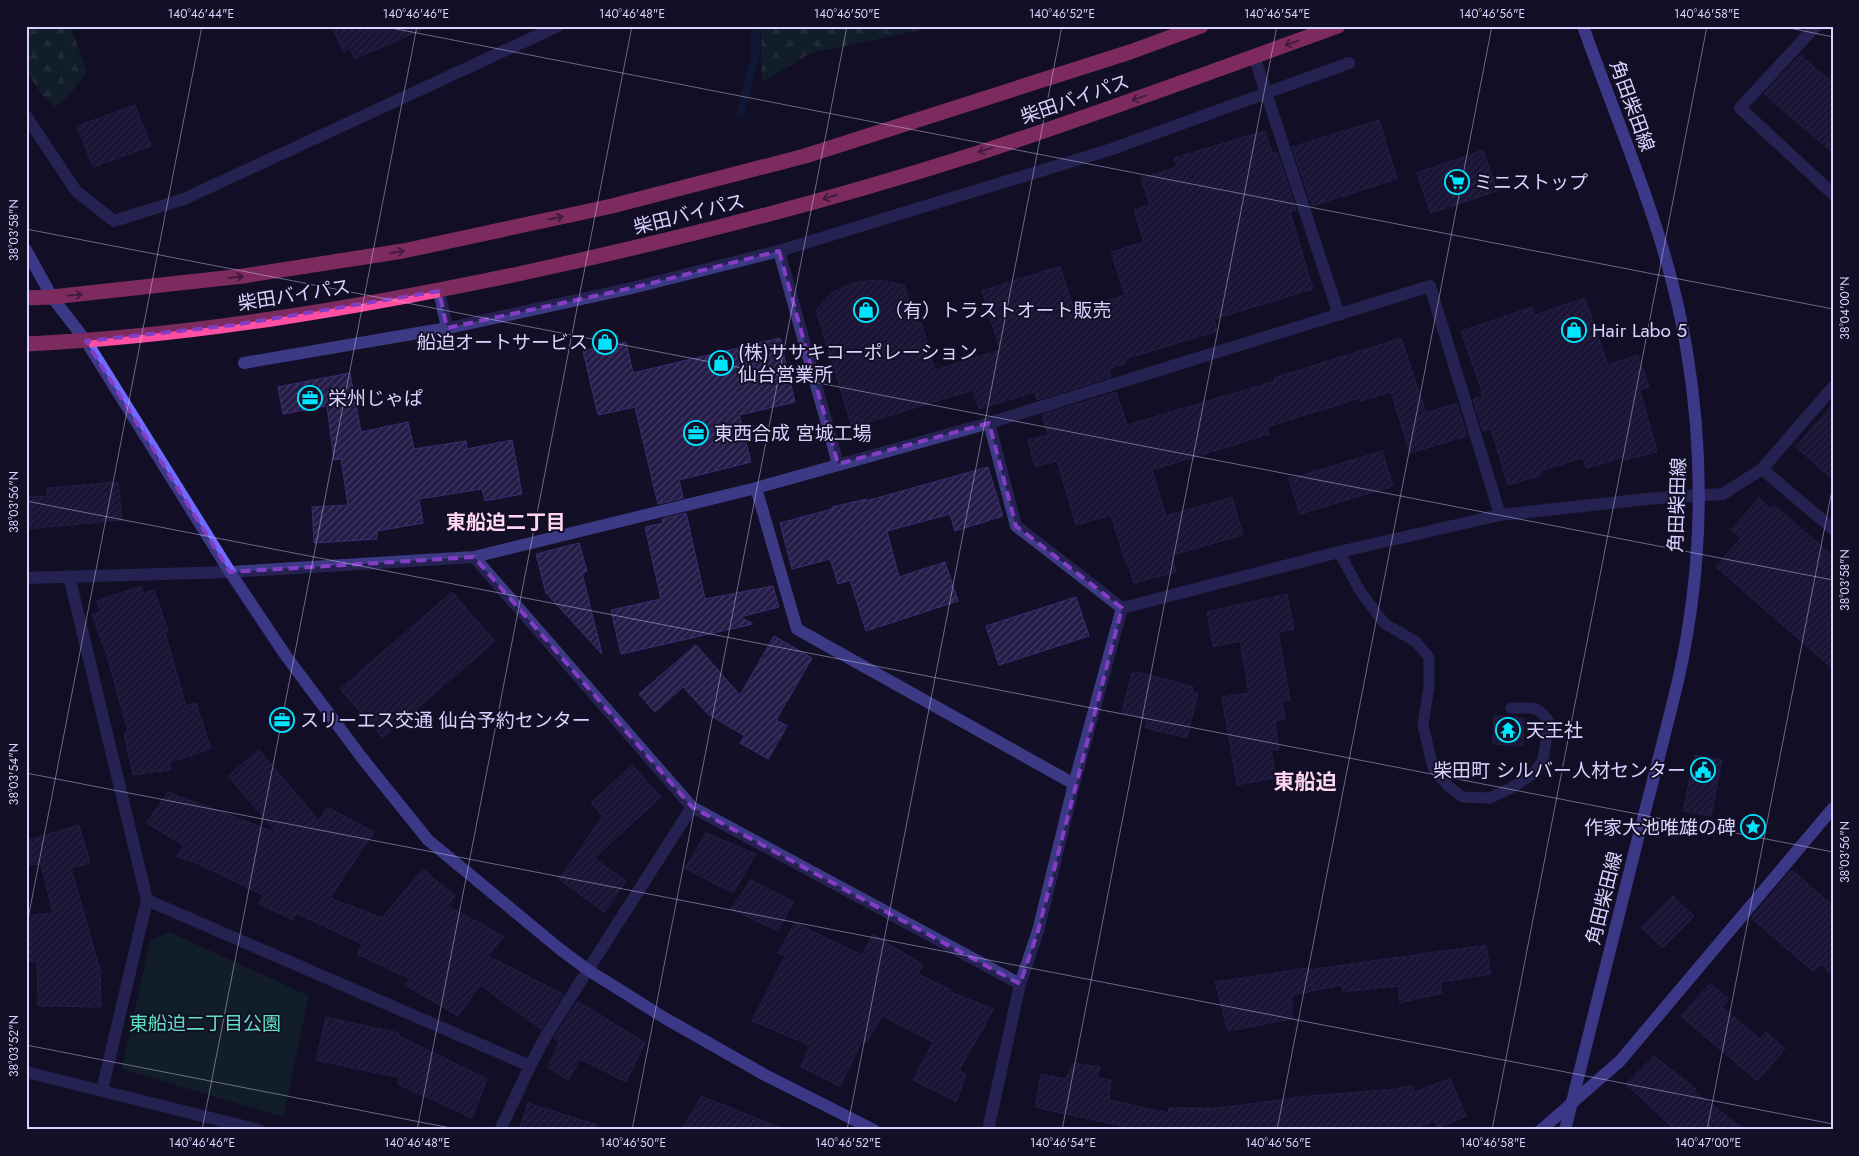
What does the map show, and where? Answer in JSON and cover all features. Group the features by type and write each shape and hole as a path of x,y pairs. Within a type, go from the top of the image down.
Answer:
{"highway":[{"name":"柴田バイパス","path":"26,298 52,297 243,276 403,251 612,206 806,156 1130,52 1201,26"},
{"name":"柴田バイパス","path":"26,344 86,341 234,324 440,291 660,242 776,213 970,155 1115,107 1338,26"}],"street":[{"path":"26,116 76,192 114,220 184,199 558,26"},
{"name":"角田柴田線","path":"1565,1130 1678,680 1692,593 1699,495 1698,440 1692,387 1687,350 1675,293 1659,237 1583,26"},
{"path":"1816,26 1740,108 1833,194"},
{"path":"1254,56 1339,315"},
{"path":"244,363 447,328 632,288 779,251 1112,149 1349,63"},
{"path":"26,250 52,297 86,341 230,572 286,656 362,758 428,840 561,950 588,970 663,1017 748,1065 874,1130"},
{"path":"779,251 838,464"},
{"path":"26,578 230,572 474,557 756,488 988,423 1430,286 1500,515"},
{"path":"440,291 447,328"},
{"path":"1122,608 1339,552 1500,515 1588,505 1723,494 1762,469 1833,387"},
{"path":"988,423 1016,526 1122,608"},
{"path":"1762,469 1833,529"},
{"path":"756,488 797,630 1074,784"},
{"path":"474,557 692,807 1020,984"},
{"path":"69,576 147,900 102,1090"},
{"path":"988,1130 1020,984 1038,931 1074,784 1122,608"},
{"path":"500,1130 530,1066 564,1005 692,807"},
{"path":"1541,1130 1620,1061 1833,808"},
{"path":"147,900 530,1066"},
{"path":"26,1072 259,1130"}],"lane":[{"path":"1339,552 1360,591 1384,623 1416,642 1429,657 1429,686 1423,725 1433,768 1448,786 1462,797 1490,798 1511,788 1533,774 1543,760 1549,722 1546,717 1542,712 1531,707 1511,708"}],"highlighted area":[{"path":"779,251 838,464 989,423 1016,526 1122,608 1038,931 1020,984 692,807 474,557 230,572 86,341 234,325 439,291 447,328 632,288"}],"green space":[{"path":"26,26 70,26 87,72 71,93 55,107 42,95 26,71"},
{"path":"761,26 939,26 811,53 762,82"},
{"name":"東船迫二丁目公園","path":"169,932 309,996 283,1117 122,1069 150,941"}],"building":[{"path":"332,26 430,26 354,59 350,48 343,52"},
{"path":"1800,55 1833,83 1833,153 1764,94"},
{"path":"135,105 151,146 93,167 77,126"},
{"path":"1379,120 1397,179 1312,206 1292,147"},
{"path":"1265,131 1272,153 1277,152 1296,210 1290,212 1313,289 1214,319 1217,331 1125,359 1126,363 1109,369 1111,377 1037,400 1035,392 979,409 973,390 852,427 816,310 833,292 854,283 877,280 904,285 916,324 921,322 935,370 1000,350 982,291 1060,266 1074,311 1125,295 1111,252 1144,242 1134,210 1150,205 1141,178 1177,167 1174,158"},
{"name":"ミニストップ","path":"1483,150 1497,191 1431,213 1417,173"},
{"path":"1585,298 1608,365 1638,355 1649,387 1640,390 1657,452 1625,460 1624,457 1586,468 1583,458 1540,471 1542,475 1508,485 1491,429 1483,431 1473,399 1483,396 1461,331 1532,307 1535,315"},
{"path":"780,338 795,402 739,415 751,462 679,480 683,498 658,504 635,407 598,415 583,351 626,342 633,373"},
{"path":"1401,338 1426,413 1457,403 1467,436 1410,453 1391,392 1361,401 1360,398 1267,427 1269,434 1152,470 1166,516 1232,497 1243,535 1172,555 1176,572 1134,583 1111,515 1076,525 1057,461 1035,467 1028,440 1048,435 1042,415 1116,392 1127,425 1275,381 1274,378"},
{"path":"350,373 361,432 408,422 414,449 466,441 467,449 512,440 522,494 485,501 482,489 419,499 423,523 377,531 377,539 314,543 312,507 348,505 341,459 334,460 327,406 283,414 278,387"},
{"path":"1833,404 1833,480 1796,447"},
{"path":"1382,451 1393,486 1300,514 1289,479"},
{"path":"988,467 1003,516 955,531 950,514 887,531 899,577 945,562 958,601 866,631 850,580 838,584 830,559 792,569 780,523 832,509 832,507 866,499 866,501"},
{"path":"118,482 122,520 26,529 26,497 48,496 47,488"},
{"path":"1759,498 1771,509 1774,505 1833,556 1833,669 1716,567 1741,538 1731,530"},
{"path":"686,513 705,599 773,586 779,607 740,617 753,624 621,654 611,610 661,599 645,527 663,523 662,519"},
{"path":"579,543 587,571 582,573 602,654 546,593 536,554"},
{"path":"141,586 143,593 154,590 168,631 165,632 186,706 196,703 211,749 170,762 171,770 133,775 124,733 128,731 107,656 92,614 101,612 97,601"},
{"path":"452,592 495,641 383,738 340,689"},
{"path":"1287,594 1294,629 1278,633 1290,700 1282,701 1285,719 1275,721 1279,749 1271,750 1276,778 1237,785 1222,697 1249,693 1240,641 1213,647 1207,612"},
{"path":"1076,597 1089,636 999,665 986,626"},
{"path":"774,636 812,658 776,720 787,726 768,759 740,743 745,736 708,714 683,687 655,712 639,694 696,645 740,695"},
{"path":"1132,673 1142,673 1193,687 1193,692 1198,693 1187,738 1145,728 1147,719 1122,712"},
{"path":"1494,716 1524,718 1523,746 1493,744"},
{"path":"259,750 319,821 327,807 374,832 330,898 382,918 423,869 455,896 447,906 504,936 488,956 563,994 541,1029 480,985 458,1016 405,985 410,979 357,954 362,944 296,913 293,920 259,904 263,895 194,862 177,857 183,845 146,823 168,792 277,833 228,776"},
{"path":"1695,755 1722,760 1711,816 1683,811"},
{"path":"632,765 661,797 594,858 626,881 604,912 559,879 603,816 591,803"},
{"path":"79,825 90,863 71,868 100,970 101,1007 38,1006 37,961 26,962 26,916 53,913 41,864 26,865 26,841"},
{"path":"706,833 756,854 733,893 685,868"},
{"path":"1792,870 1833,906 1833,975 1821,964 1814,972 1751,918"},
{"path":"751,880 794,902 778,931 731,909"},
{"path":"1673,896 1694,916 1662,948 1641,927"},
{"path":"795,923 862,955 873,934 923,965 918,974 951,990 950,992 994,1009 959,1070 966,1075 956,1102 913,1080 933,1042 882,1016 866,1043 862,1041 840,1086 801,1067 810,1045 752,1021 785,956 778,953"},
{"path":"1486,945 1491,974 1440,982 1442,993 1400,1003 1398,986 1343,992 1342,985 1292,995 1292,1019 1228,1031 1215,982 1308,968 1308,970"},
{"path":"1710,983 1729,999 1722,1007 1760,1039 1766,1032 1785,1049 1757,1081 1681,1016"},
{"path":"578,1001 645,1043 626,1082 580,1059 568,1080 548,1068 559,1042 554,1038"},
{"path":"326,1017 399,1033 399,1036 487,1079 472,1118 398,1084 400,1078 316,1060"},
{"path":"1654,1056 1696,1089 1694,1091 1745,1130 1675,1130 1626,1084"},
{"path":"1074,1063 1100,1067 1096,1077 1111,1080 1109,1100 1168,1113 1169,1108 1218,1108 1309,1096 1397,1089 1411,1085 1414,1092 1450,1079 1466,1116 1437,1128 1434,1121 1411,1130 1122,1130 1122,1126 1035,1107 1041,1074 1065,1079"},
{"path":"701,1096 784,1129 682,1130"},
{"path":"528,1103 597,1125 596,1130 519,1130"}],"waterway":[{"path":"741,113 755,57 755,26"}],"place":[{"name":"ミニストップ","path":"1457,182"},
{"name":"（有）トラストオート販売","path":"866,310"},
{"name":"Hair Labo 5","path":"1574,330"},
{"name":"船迫オートサービス","path":"605,342"},
{"name":"(株)ササキコーポレーション 仙台営業所","path":"721,363"},
{"name":"栄州じゃぱ","path":"310,398"},
{"name":"東西合成 宮城工場","path":"696,433"},
{"name":"スリーエス交通 仙台予約センター","path":"282,720"},
{"name":"天王社","path":"1508,730"},
{"name":"柴田町 シルバー人材センター","path":"1703,770"},
{"name":"作家大池唯雄の碑","path":"1753,827"}],"district":[{"name":"東船迫二丁目","path":"506,522"},
{"name":"東船迫","path":"1305,782"}]}
